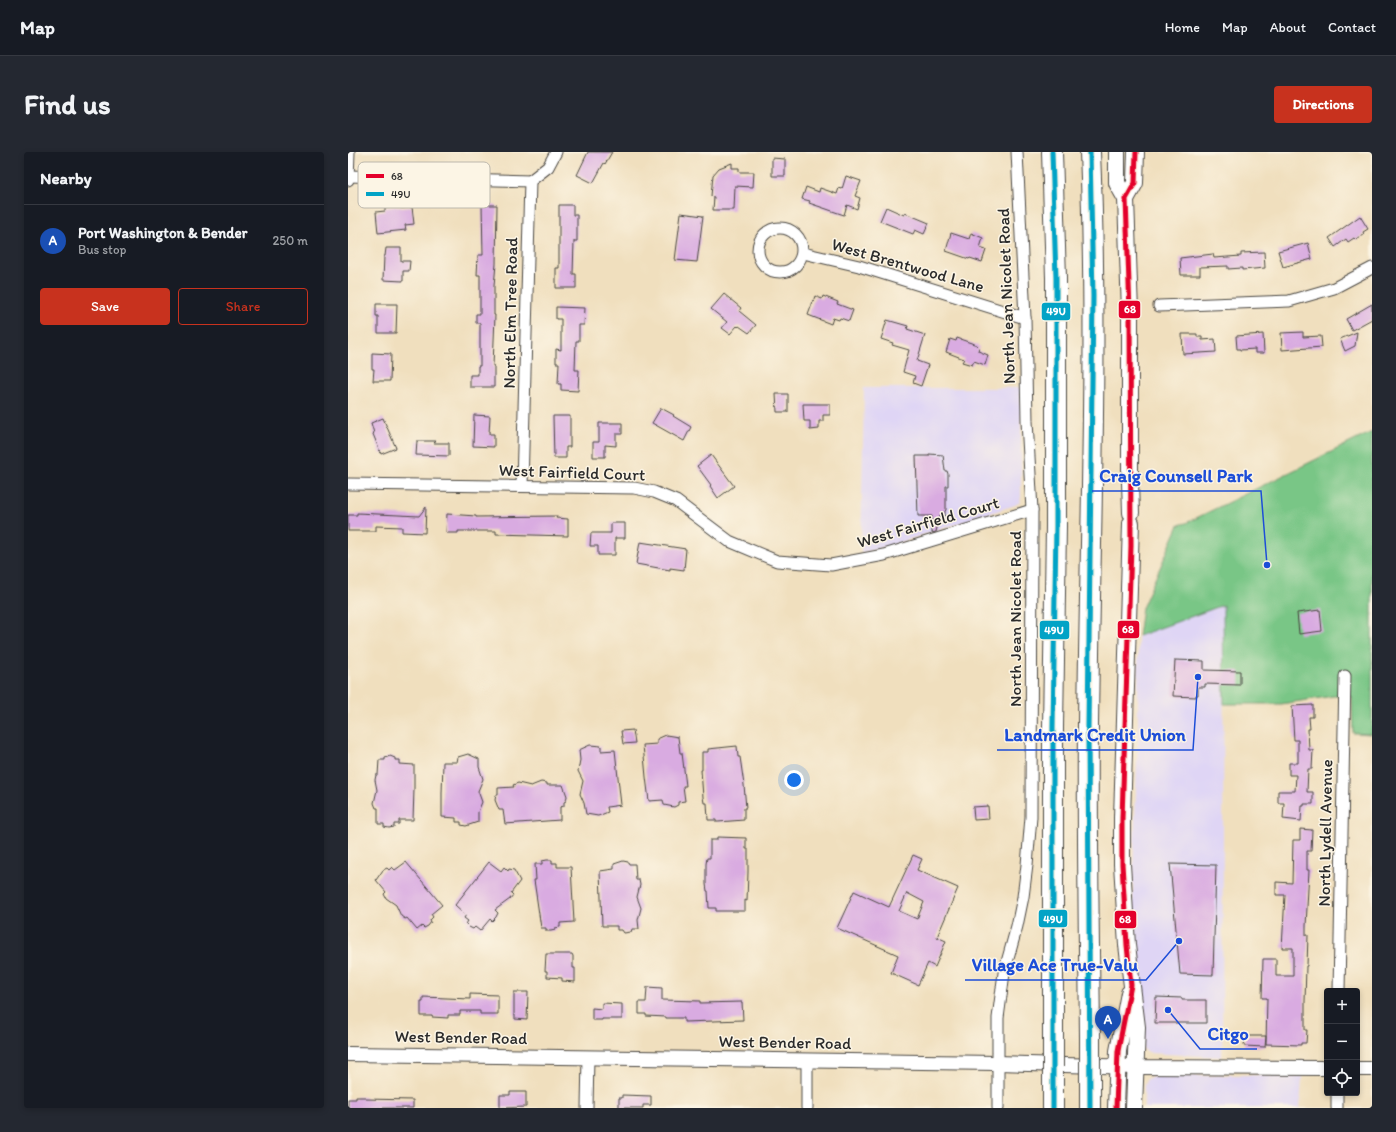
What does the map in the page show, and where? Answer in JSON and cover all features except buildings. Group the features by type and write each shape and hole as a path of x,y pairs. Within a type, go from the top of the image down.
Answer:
{"highway":[{"path":"1052,152 1056,278 1056,518 1053,728 1053,1099"},
{"path":"1090,152 1094,323 1088,728 1090,1099"}],"main road":[{"path":"1117,152 1117,183 1126,199 1130,312 1131,569 1122,818 1122,864 1126,938 1137,1027 1134,1108"},
{"path":"1126,199 1135,183 1136,152"},
{"path":"1116,1108 1118,1051 1131,985"}],"street":[{"path":"348,180 349,152"},
{"path":"490,180 530,181 548,167 556,152"},
{"name":"North Jean Nicolet Road","path":"998,1108 998,1018 1004,973 1017,926 1023,897 1031,817 1032,510 1027,421 1025,318 1017,152"},
{"path":"348,176 358,176"},
{"name":"North Elm Tree Road","path":"522,486 530,181"},
{"path":"783,228 790,229 796,233 803,246 803,253 796,267 789,271 774,272 761,262 758,255 758,248 760,241 769,230 783,228"},
{"name":"West Brentwood Lane","path":"803,253 859,266 1025,318"},
{"path":"1158,306 1289,300 1334,288 1372,268"},
{"name":"West Fairfield Court","path":"348,484 634,488 654,492 676,501 729,541 763,556 777,561 831,564 884,555 1032,510"},
{"name":"North Lydell Avenue","path":"1339,988 1345,676"},
{"name":"West Bender Road","path":"348,1054 1324,1068"},
{"path":"587,1108 588,1057"},
{"path":"807,1061 807,1108"},
{"path":"1360,1069 1372,1069"},
{"path":"1337,1096 1337,1108"}],"shaded area":[{"path":"864,388 1021,388 1020,502 1015,505 892,545 861,553"},
{"path":"1224,605 1222,1057 1151,1053 1143,1049 1133,972 1133,874 1138,737 1138,636"},
{"path":"1231,1075 1302,1076 1300,1108 1144,1108 1144,1085 1147,1079 1151,1077"}],"green space":[{"path":"1372,432 1372,734 1353,733 1352,697 1334,696 1281,704 1224,704 1223,605 1138,636 1142,608 1179,525 1186,523"}],"transit line":[{"name":"49U","path":"1052,152 1056,278 1056,526 1053,728 1053,1108"},
{"name":"49U","path":"1090,152 1093,296 1088,728 1090,1108"},
{"name":"68","path":"1116,1108 1118,1051 1131,985 1122,864 1122,818 1131,546 1130,312 1126,199 1135,183 1136,152"}],"place":[{"name":"Craig Counsell Park","path":"1267,565"},
{"name":"Landmark Credit Union","path":"1198,677"},
{"name":"Village Ace True-Valu","path":"1179,941"},
{"name":"Citgo","path":"1168,1010"},
{"name":"Port Washington & Bender","path":"1108,1039"}]}
